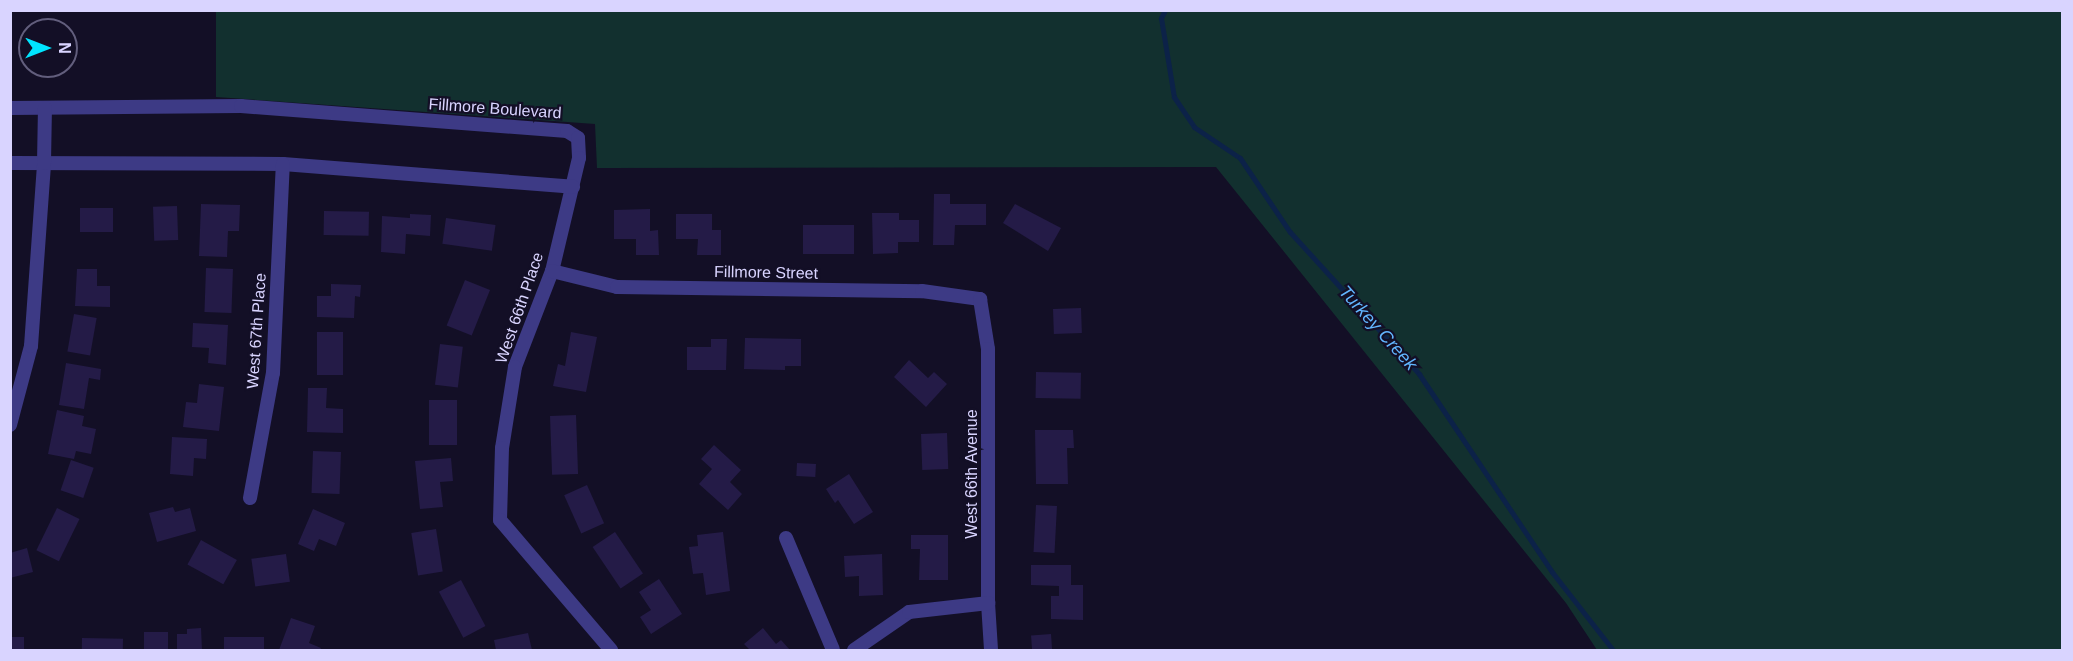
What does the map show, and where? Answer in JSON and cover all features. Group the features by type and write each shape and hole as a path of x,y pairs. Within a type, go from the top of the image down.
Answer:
{"street":[{"name":"Fillmore Boulevard","path":"10,108 241,106 567,131 578,138 579,158 573,187"},
{"path":"10,425 31,346 44,163 45,108"},
{"path":"10,163 284,164 573,187"},
{"name":"West 67th Place","path":"250,498 273,373 284,164"},
{"name":"West 66th Place","path":"573,187 552,271 515,367 502,448 500,520 611,651"},
{"name":"Fillmore Street","path":"552,271 617,287 922,291 980,299"},
{"name":"West 66th Avenue","path":"980,299 988,349 988,603 991,651"},
{"path":"786,538 833,651"},
{"path":"854,651 909,612 988,603"}],"green space":[{"path":"216,11 2062,11 2062,650 1597,650 1566,603 1216,167 597,168 595,124 216,97"}],"building":[{"path":"934,194 950,194 950,204 986,204 986,225 955,225 954,245 933,245"},
{"path":"201,204 240,205 239,231 228,231 227,257 199,256"},
{"path":"1015,204 1061,228 1048,251 1003,223"},
{"path":"177,206 178,240 154,241 153,207"},
{"path":"80,208 113,208 113,232 80,232"},
{"path":"650,209 650,231 658,230 659,255 636,255 636,239 614,239 614,210"},
{"path":"324,211 369,212 369,236 324,235"},
{"path":"872,213 899,213 899,220 919,220 919,242 898,242 898,253 873,254"},
{"path":"410,214 431,215 430,236 406,234 405,254 381,252 382,216 410,218"},
{"path":"676,214 712,214 712,230 721,230 721,255 697,255 698,239 676,239"},
{"path":"446,218 496,225 492,251 442,244"},
{"path":"803,225 854,225 854,254 803,254"},
{"path":"206,268 233,269 231,313 204,312"},
{"path":"77,269 97,269 97,286 110,286 110,307 75,306"},
{"path":"465,280 490,290 472,336 447,325"},
{"path":"331,284 361,285 360,297 355,296 354,318 317,317 317,296 331,296"},
{"path":"1081,308 1082,333 1054,334 1053,309"},
{"path":"74,314 97,318 90,355 67,351"},
{"path":"193,323 228,325 226,365 208,363 209,348 192,347"},
{"path":"317,332 343,332 343,375 317,375"},
{"path":"571,332 597,337 586,392 553,386 558,364 565,366"},
{"path":"745,338 801,339 801,366 785,366 785,370 744,369"},
{"path":"711,339 727,339 726,370 687,370 687,347 711,347"},
{"path":"440,344 463,347 458,387 435,385"},
{"path":"909,360 928,378 934,372 947,384 926,407 894,377"},
{"path":"66,363 101,369 100,380 89,378 84,409 59,405"},
{"path":"1036,372 1081,373 1081,399 1036,398"},
{"path":"199,384 224,387 219,431 183,427 186,402 197,403"},
{"path":"308,388 327,388 326,408 343,409 343,433 307,432"},
{"path":"429,400 457,400 457,445 429,445"},
{"path":"57,410 84,416 82,426 96,429 91,454 76,451 74,459 48,454"},
{"path":"576,415 578,474 552,475 550,416"},
{"path":"1035,430 1073,430 1074,448 1067,448 1068,484 1036,484"},
{"path":"947,433 948,469 922,470 921,434"},
{"path":"172,437 207,439 206,459 194,458 193,476 170,474"},
{"path":"714,445 741,470 730,482 742,494 728,510 699,484 712,469 701,459"},
{"path":"313,451 341,452 340,494 312,493"},
{"path":"451,458 453,481 440,482 443,507 420,509 415,461"},
{"path":"71,460 94,468 83,498 61,490"},
{"path":"797,463 816,464 815,477 796,476"},
{"path":"849,474 873,512 854,524 838,500 835,503 826,489"},
{"path":"587,485 604,523 581,534 564,495"},
{"path":"1036,505 1057,506 1055,553 1034,552"},
{"path":"173,507 175,512 190,508 196,531 157,542 149,513"},
{"path":"57,508 79,519 59,561 36,550"},
{"path":"313,509 345,523 336,546 319,539 314,551 298,544"},
{"path":"436,529 443,571 418,575 411,533"},
{"path":"615,532 643,573 621,589 593,547"},
{"path":"723,532 730,591 706,595 703,573 693,574 689,547 698,546 697,535"},
{"path":"911,535 948,535 948,580 919,580 920,549 911,549"},
{"path":"201,540 237,560 223,584 187,564"},
{"path":"27,548 33,572 10,578 10,553"},
{"path":"286,554 290,582 255,587 251,559"},
{"path":"882,554 883,595 859,596 859,576 845,577 844,556"},
{"path":"1031,565 1071,565 1071,585 1083,585 1083,620 1051,619 1051,596 1059,596 1059,586 1031,585"},
{"path":"659,579 682,614 651,634 640,617 651,610 639,592"},
{"path":"461,580 485,626 463,638 439,592"},
{"path":"291,618 315,626 309,643 321,648 320,650 279,650"},
{"path":"201,628 202,650 177,650 177,634 187,634 187,629"},
{"path":"763,628 776,644 781,640 790,650 750,650 744,644"},
{"path":"144,632 168,632 168,650 144,650"},
{"path":"528,633 532,650 496,650 494,640"},
{"path":"1051,634 1052,650 1032,650 1031,635"},
{"path":"10,637 24,637 24,650 10,650"},
{"path":"224,637 264,637 264,650 224,650"},
{"path":"82,638 123,639 123,650 82,650"}],"waterway":[{"name":"Turkey Creek","path":"1165,10 1161,18 1174,97 1194,127 1240,158 1290,232 1419,374 1552,572 1613,650"}]}
